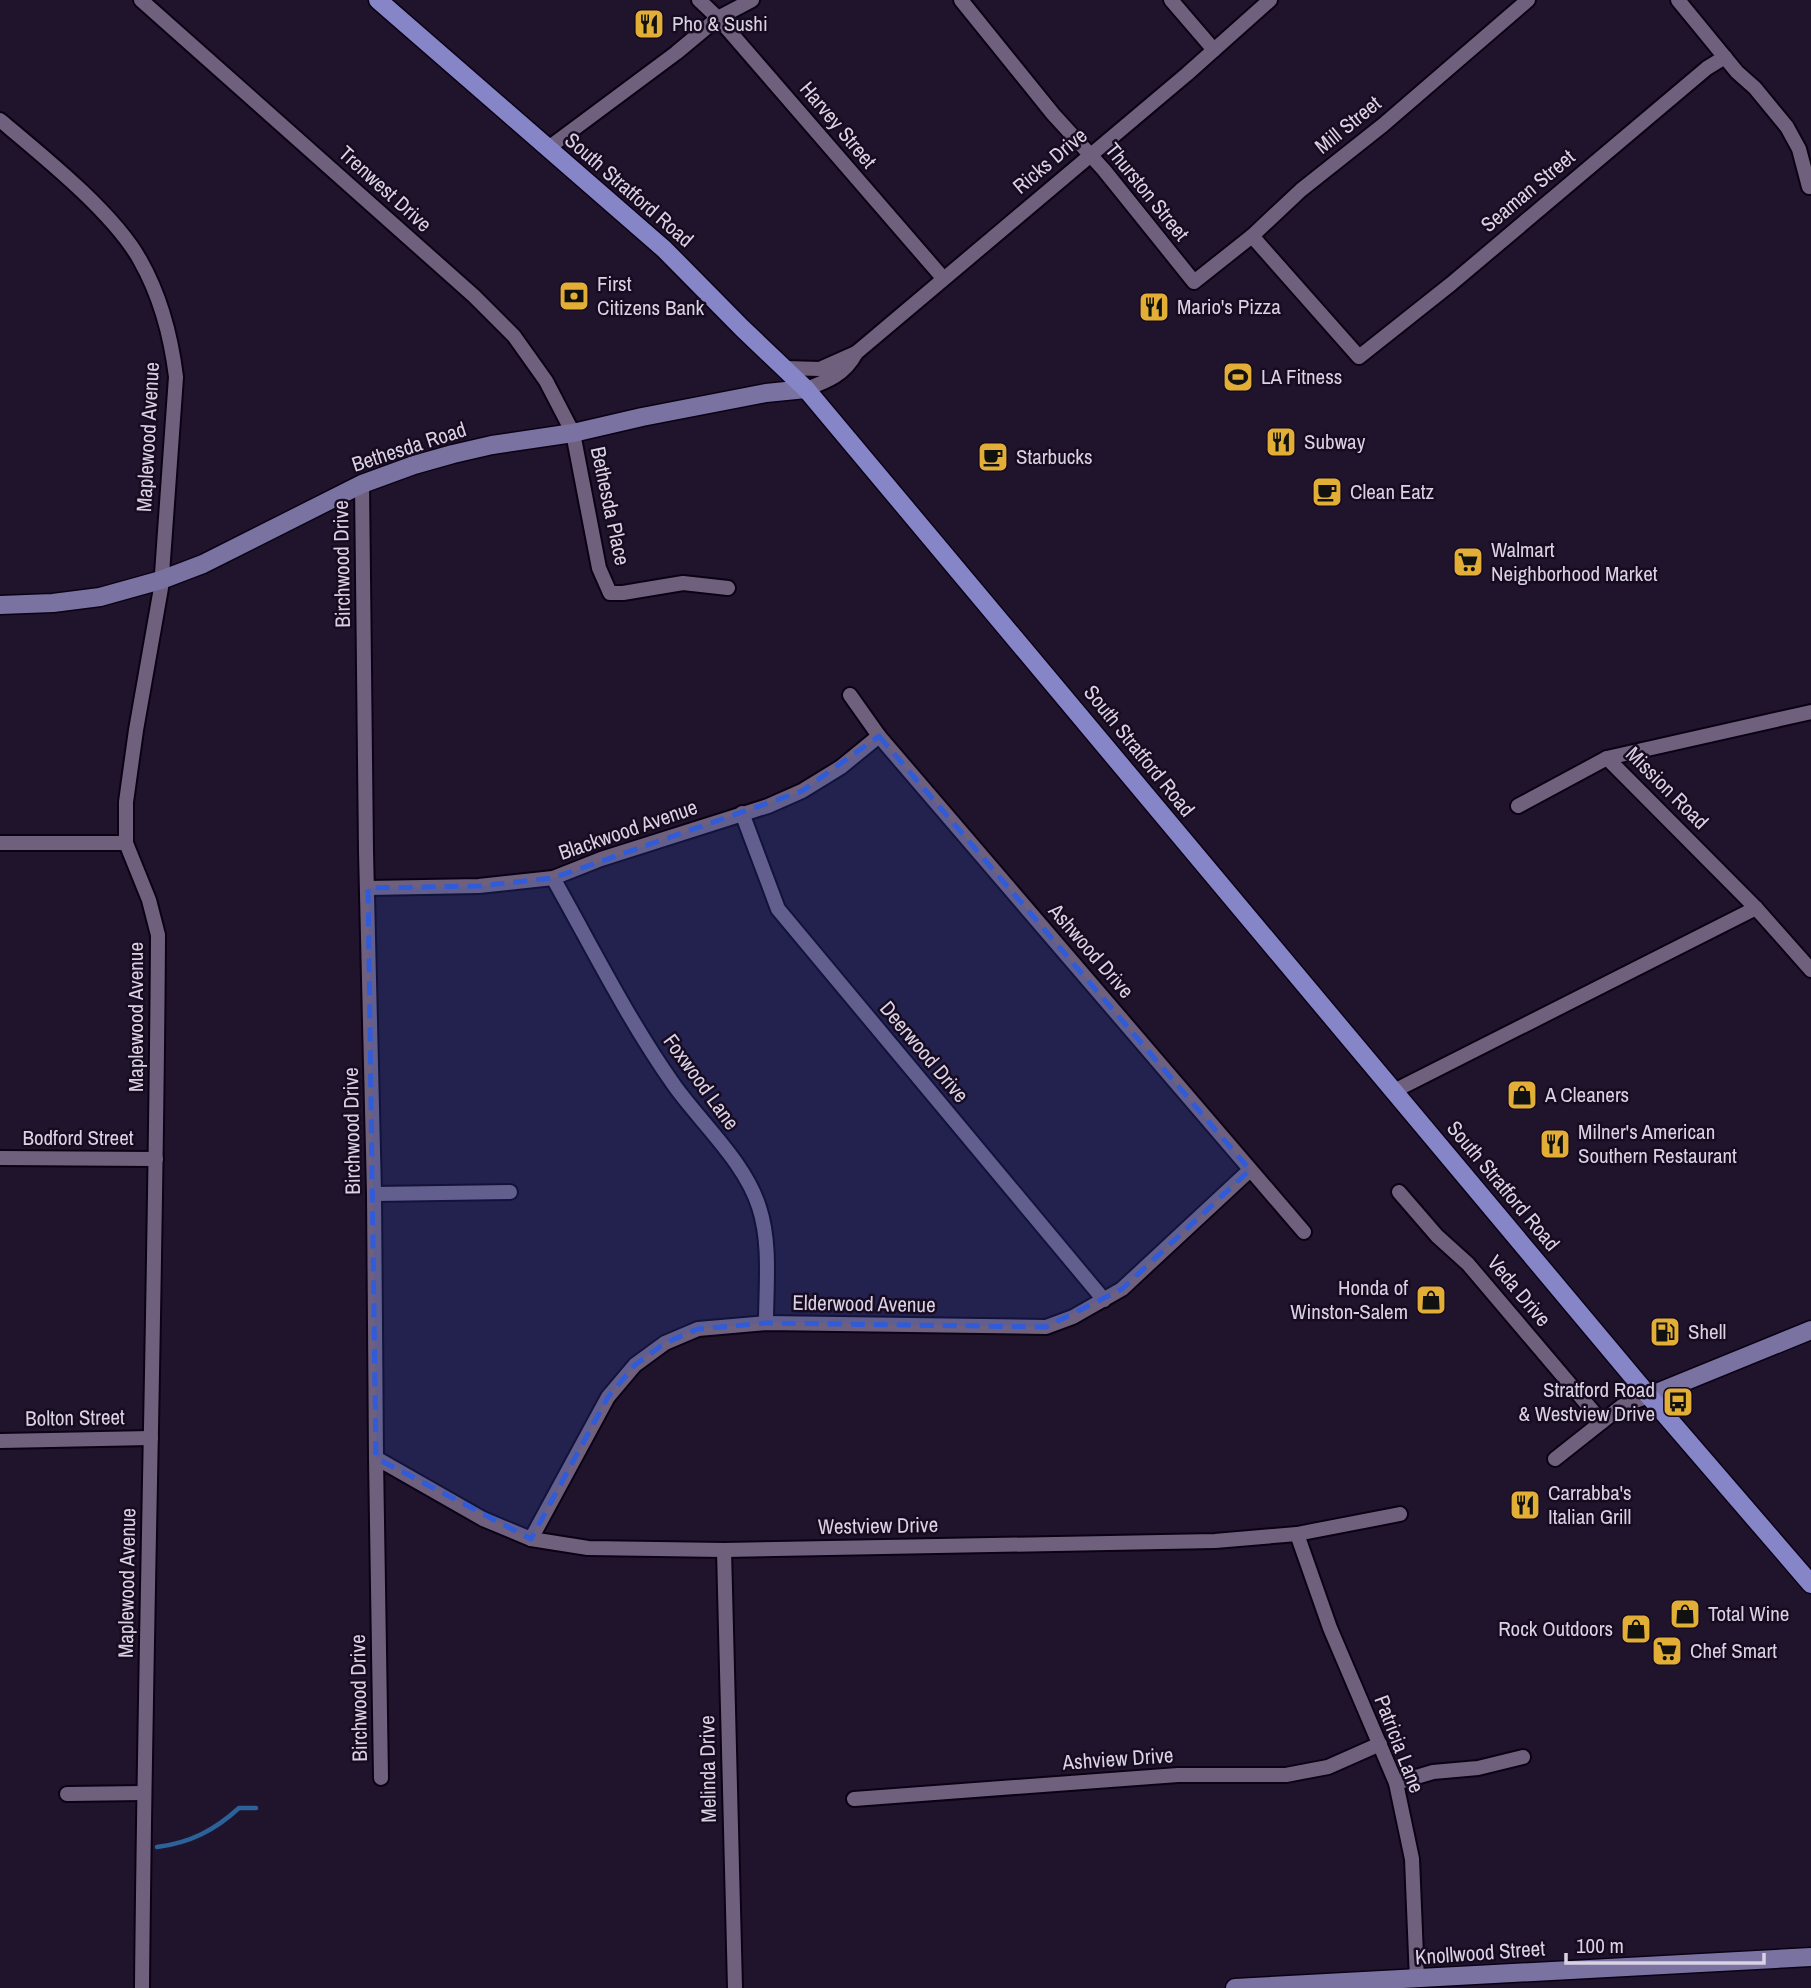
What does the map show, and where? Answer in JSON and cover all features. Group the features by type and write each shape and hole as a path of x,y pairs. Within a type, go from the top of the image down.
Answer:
{"main road":[{"name":"South Stratford Road","path":"379,0 664,249 806,389 1649,1396 1811,1584"}],"street":[{"name":"Trenwest Drive","path":"141,0 474,296 514,336 546,380 573,433"},
{"name":"Harvey Street","path":"699,0 718,18 943,278"},
{"path":"547,149 676,53 718,18 752,0"},
{"name":"Thurston Street","path":"961,0 1194,282"},
{"path":"1171,0 1214,50"},
{"name":"Ricks Drive","path":"785,368 820,369 856,353 1270,0"},
{"name":"Mill Street","path":"1194,282 1252,236 1301,190 1383,125 1528,0"},
{"path":"1678,0 1724,57 1755,88 1787,127 1799,149 1809,187"},
{"name":"Seaman Street","path":"1252,236 1359,356 1451,284 1707,68 1724,57"},
{"name":"Maplewood Avenue","path":"0,120 110,219 139,258 160,303 173,351 176,377 162,580 126,802 126,843 149,900 158,935 142,1988"},
{"name":"Ricks Drive","path":"806,389 828,381 849,367 856,353"},
{"name":"Bethesda Road","path":"0,605 53,603 100,597 162,580 203,564 362,484 453,454 573,433 642,416 781,390 806,389"},
{"name":"Bethesda Place","path":"573,433 599,568 610,593 683,583 728,588"},
{"name":"Birchwood Drive","path":"362,484 381,1778"},
{"name":"Ashwood Drive","path":"850,695 879,736 1304,1232"},
{"name":"Mission Road","path":"1607,758 1811,712"},
{"name":"Blackwood Avenue","path":"368,888 479,886 553,878 601,859 802,792 841,767 879,736"},
{"path":"1518,806 1607,758"},
{"name":"Mission Road","path":"1607,758 1756,908 1811,970"},
{"name":"Deerwood Drive","path":"742,813 778,909 1104,1300"},
{"path":"0,843 126,843"},
{"name":"Foxwood Lane","path":"553,878 655,1056 754,1192 764,1227 766,1324"},
{"path":"1394,1091 1756,908"},
{"name":"Bodford Street","path":"0,1158 156,1159"},
{"name":"Elderwood Avenue","path":"531,1539 608,1397 635,1365 665,1343 698,1329 766,1324 1046,1327 1073,1317 1122,1289 1250,1170"},
{"path":"374,1194 510,1192"},
{"name":"Veda Drive","path":"1399,1192 1437,1236 1468,1264 1602,1422"},
{"path":"1555,1459 1622,1406 1811,1330"},
{"name":"Bolton Street","path":"0,1441 151,1438"},
{"name":"Westview Drive","path":"376,1458 483,1519 531,1539 588,1548 724,1550 1215,1541 1297,1534 1400,1514"},
{"name":"Patricia Lane","path":"1297,1534 1329,1628 1396,1783 1412,1859 1417,1980"},
{"name":"Melinda Drive","path":"724,1550 735,1988"},
{"name":"Ashview Drive","path":"854,1799 1178,1776 1286,1775 1328,1767 1380,1744"},
{"path":"1396,1783 1433,1772 1478,1768 1523,1757"},
{"path":"67,1794 143,1793"},
{"name":"Knollwood Street","path":"1235,1988 1417,1980 1519,1980 1811,1957"}],"highlighted area":[{"path":"879,736 1250,1170 1122,1289 1046,1327 766,1323 698,1329 665,1343 635,1365 608,1397 531,1539 376,1458 368,888 479,886 553,878 802,791"}],"waterway":[{"path":"157,1847 201,1834 221,1823 239,1808 256,1808"}],"place":[{"name":"Pho & Sushi","path":"649,24"},
{"name":"First Citizens Bank","path":"574,296"},
{"name":"Mario's Pizza","path":"1154,307"},
{"name":"LA Fitness","path":"1238,377"},
{"name":"Subway","path":"1281,442"},
{"name":"Starbucks","path":"993,457"},
{"name":"Clean Eatz","path":"1327,492"},
{"name":"Walmart Neighborhood Market","path":"1468,562"},
{"name":"A Cleaners","path":"1522,1095"},
{"name":"Milner's American Southern Restaurant","path":"1555,1144"},
{"name":"Honda of Winston-Salem","path":"1431,1300"},
{"name":"Shell","path":"1665,1332"},
{"name":"Stratford Road & Westview Drive","path":"1678,1402"},
{"name":"Carrabba's Italian Grill","path":"1525,1505"},
{"name":"Total Wine","path":"1685,1614"},
{"name":"Rock Outdoors","path":"1636,1629"},
{"name":"Chef Smart","path":"1667,1651"}]}
